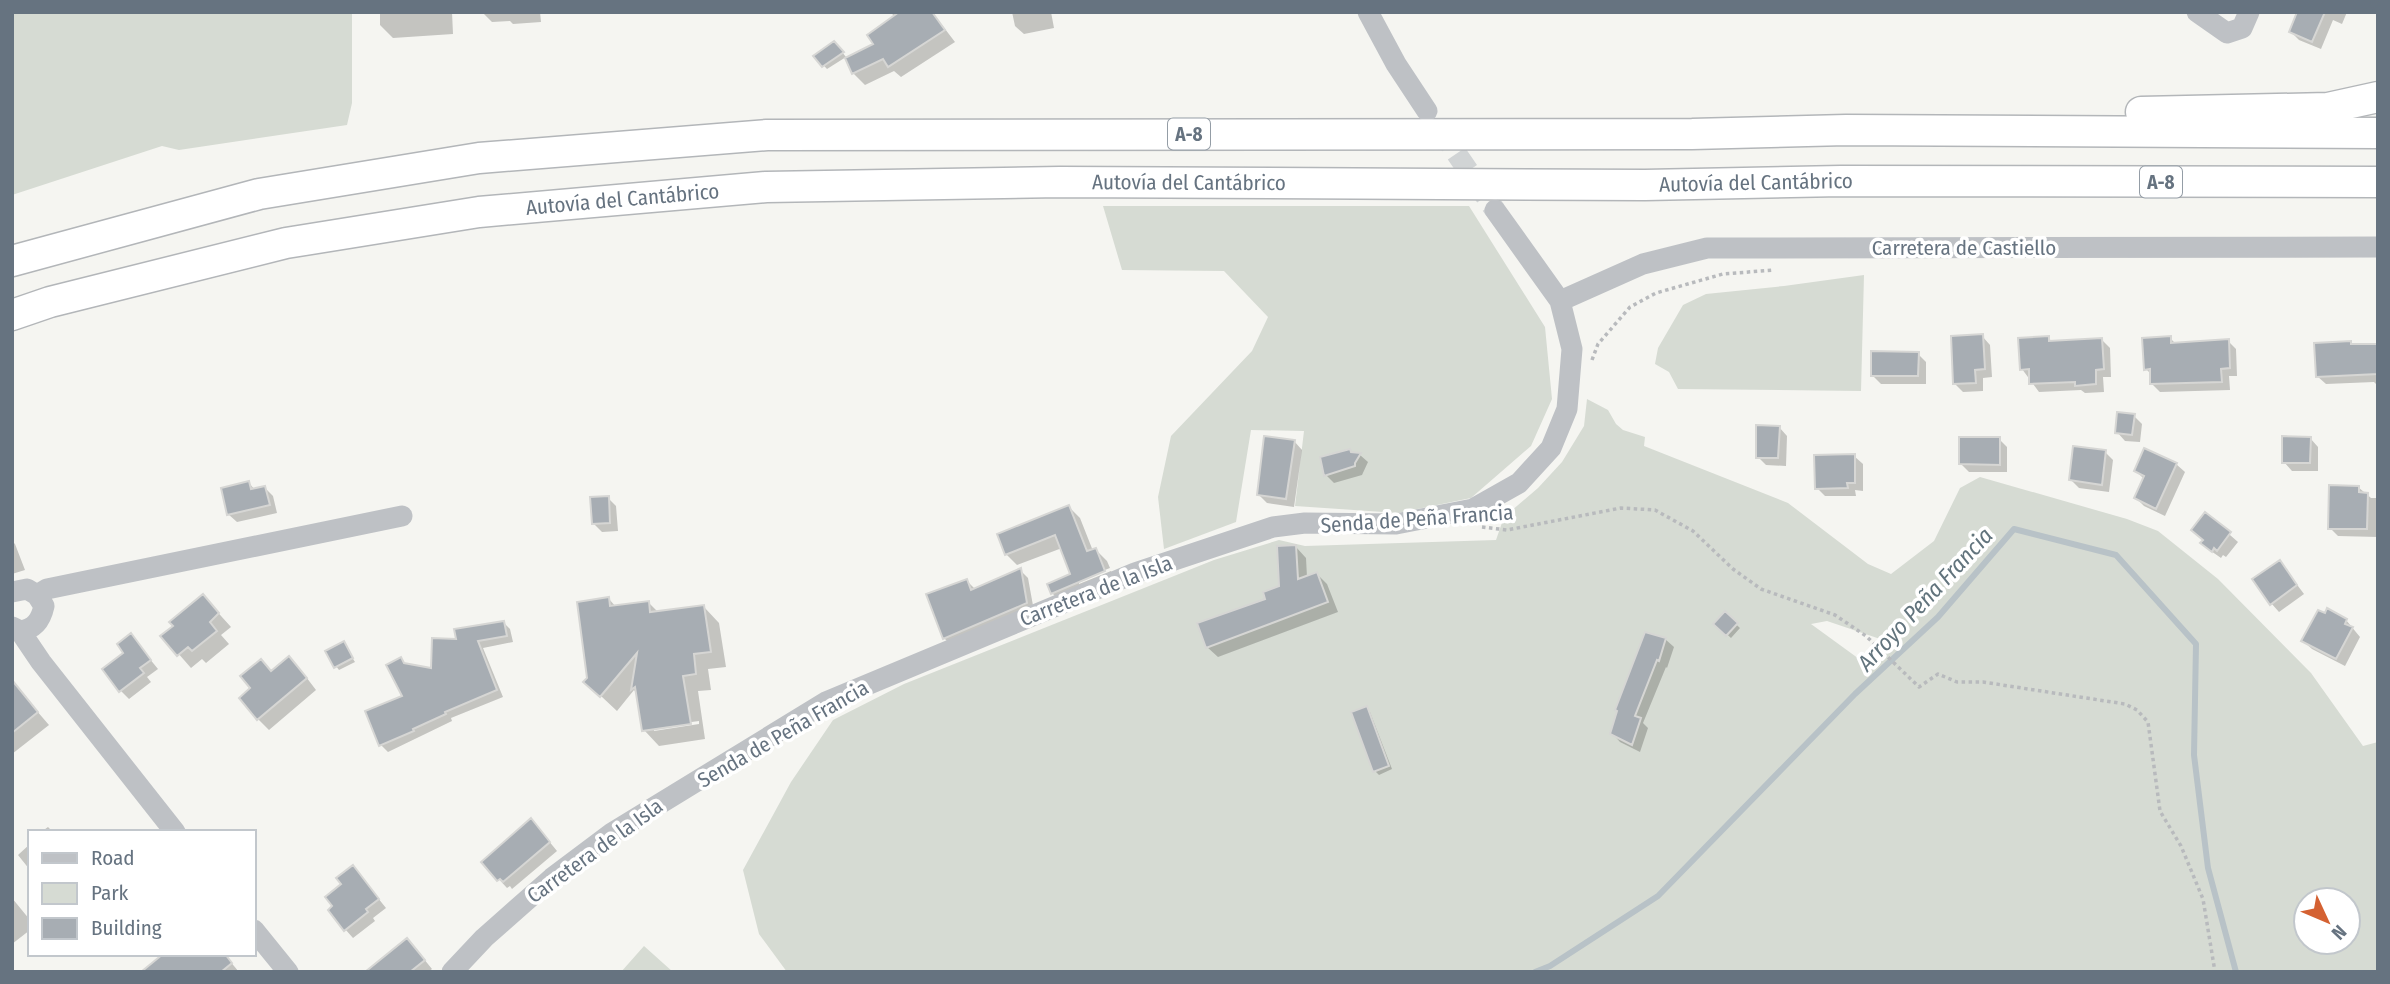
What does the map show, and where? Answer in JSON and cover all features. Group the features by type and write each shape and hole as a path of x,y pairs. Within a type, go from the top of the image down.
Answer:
{"highway":[{"path":"1692,134 1847,119 2328,108 2378,97"},
{"name":"A-8","path":"12,261 259,194 479,158 767,135 1692,134 1846,131 2378,133"},
{"name":"Autovía del Cantábrico","path":"12,315 50,302 286,243 479,212 766,187 1060,182 1631,185 1841,181 2378,182"}],"street":[{"path":"1368,12 1396,64 1427,111"},
{"path":"2197,12 2227,33 2242,28 2249,12"},
{"name":"Carretera de la Isla","path":"452,972 484,937 552,878 612,833 826,702 1135,573 1273,527 1305,523 1396,524 1473,509 1519,483 1551,448 1567,409 1572,349 1560,301 1495,209"},
{"name":"Carretera de Castiello","path":"1560,301 1643,264 1707,248 2378,247"},
{"path":"37,594 47,589 402,516"},
{"path":"12,592 27,589 37,594 44,606 37,624 27,630 16,629"},
{"path":"16,629 173,830"},
{"path":"256,932 288,972"}],"path":[{"path":"1588,369 1598,344 1630,307 1657,293 1723,274 1777,270"},
{"name":"Senda de Peña Francia","path":"1488,520 1480,526 1507,530 1621,508 1655,510 1693,531 1733,569 1761,589 1836,615 1866,636 1919,687 1938,674 1957,682 1983,682 2125,704 2137,710 2148,722 2160,811 2180,846 2203,899 2215,972"}],"green space":[{"path":"12,12 352,12 352,103 347,125 179,150 162,146 12,195"},
{"path":"1103,206 1469,206 1545,327 1552,399 1531,446 1471,498 1398,513 1295,506 1304,431 1251,430 1236,522 1164,549 1158,497 1171,436 1252,351 1268,317 1224,271 1122,270"},
{"path":"1864,275 1861,391 1678,389 1669,372 1655,364 1658,348 1683,305 1706,294"},
{"path":"1587,399 1608,410 1623,430 1645,437 1644,446 1788,503 1868,564 1891,574 1934,541 1960,488 1980,477 2127,519 2158,531 2218,579 2311,673 2363,746 2378,742 2378,972 787,972 759,934 743,870 791,782 833,720 904,684 1214,560 1279,540 1305,546 1496,540 1504,517 1538,488 1562,462 1584,426","holes":["1827,621 1889,642 1866,664 1811,624"]},
{"path":"644,946 673,972 621,972"}],"building":[{"path":"899,12 932,12 945,30 888,67 883,59 852,74 845,58 873,44 867,35"},
{"path":"2297,12 2325,12 2312,42 2289,32"},
{"path":"834,41 844,52 822,67 813,56"},
{"path":"1983,334 1985,369 1975,370 1976,383 1953,384 1951,336"},
{"path":"2049,336 2049,341 2102,338 2104,369 2096,370 2096,384 2029,384 2029,369 2020,370 2018,338"},
{"path":"2171,336 2171,343 2229,339 2230,368 2221,369 2222,382 2150,384 2150,369 2144,370 2142,338"},
{"path":"2351,341 2351,344 2378,344 2378,374 2316,377 2314,343"},
{"path":"1871,351 1919,352 1918,376 1871,376"},
{"path":"2117,412 2135,414 2132,435 2115,433"},
{"path":"1756,425 1780,426 1778,458 1756,458"},
{"path":"1264,436 1295,440 1286,499 1257,495"},
{"path":"2282,436 2311,437 2310,463 2282,463"},
{"path":"1959,437 2000,437 2000,465 1959,464"},
{"path":"2073,446 2106,450 2102,485 2069,480"},
{"path":"2144,448 2177,463 2156,509 2134,498 2144,476 2134,471"},
{"path":"1350,449 1351,452 1361,453 1355,466 1324,476 1320,457"},
{"path":"1855,454 1855,483 1847,483 1848,488 1815,489 1814,455"},
{"path":"249,481 251,489 265,486 270,505 227,515 221,488"},
{"path":"2329,485 2359,486 2359,492 2368,493 2367,529 2328,529"},
{"path":"609,496 610,523 592,524 590,497"},
{"path":"1069,505 1087,551 1096,548 1105,571 1051,594 1047,584 1070,574 1055,535 1005,555 997,534"},
{"path":"2205,512 2231,532 2217,551 2214,548 2212,552 2200,543 2203,540 2191,530"},
{"path":"1296,545 1298,579 1317,572 1328,602 1206,648 1197,623 1265,599 1263,592 1279,586 1277,546"},
{"path":"2280,560 2297,585 2270,605 2252,579"},
{"path":"1021,568 1027,603 943,639 926,594 967,579 971,590"},
{"path":"203,594 219,613 210,622 217,631 192,651 188,647 177,656 160,636 173,626 169,622"},
{"path":"609,597 610,606 649,601 650,612 704,605 711,652 694,654 696,674 683,676 691,724 642,731 635,687 631,690 637,653 600,697 583,682 587,678 577,602"},
{"path":"2327,608 2347,619 2345,624 2353,627 2336,659 2301,641 2318,610 2325,613"},
{"path":"1725,611 1738,623 1726,636 1713,624"},
{"path":"504,621 507,636 478,641 497,690 445,712 446,714 413,729 414,731 379,746 365,711 402,696 386,665 401,657 404,663 431,668 432,638 456,639 454,629"},
{"path":"1645,632 1666,638 1635,716 1641,718 1632,745 1610,734 1617,711 1615,710"},
{"path":"131,633 151,660 140,668 144,673 119,692 102,669 123,653 117,644"},
{"path":"344,641 353,658 334,668 325,651"},
{"path":"289,656 307,678 257,720 239,698 250,688 240,676 261,659 271,671"},
{"path":"12,680 38,712 12,733"},
{"path":"1367,706 1389,766 1373,772 1351,712"},
{"path":"531,818 550,842 503,882 500,879 497,881 481,862"},
{"path":"353,865 379,899 366,909 368,912 344,931 328,910 332,906 325,897 341,884 336,878"},
{"path":"407,938 425,960 410,972 365,972"},
{"path":"161,956 227,956 232,963 221,972 141,972"}],"waterway":[{"name":"Arroyo Peña Francia","path":"1535,972 1550,966 1658,896 1855,694 1938,617 2014,529 2116,555 2196,644 2194,755 2208,868 2236,972"}],"tunnel":[{"path":"1439,128 1495,210"}]}
